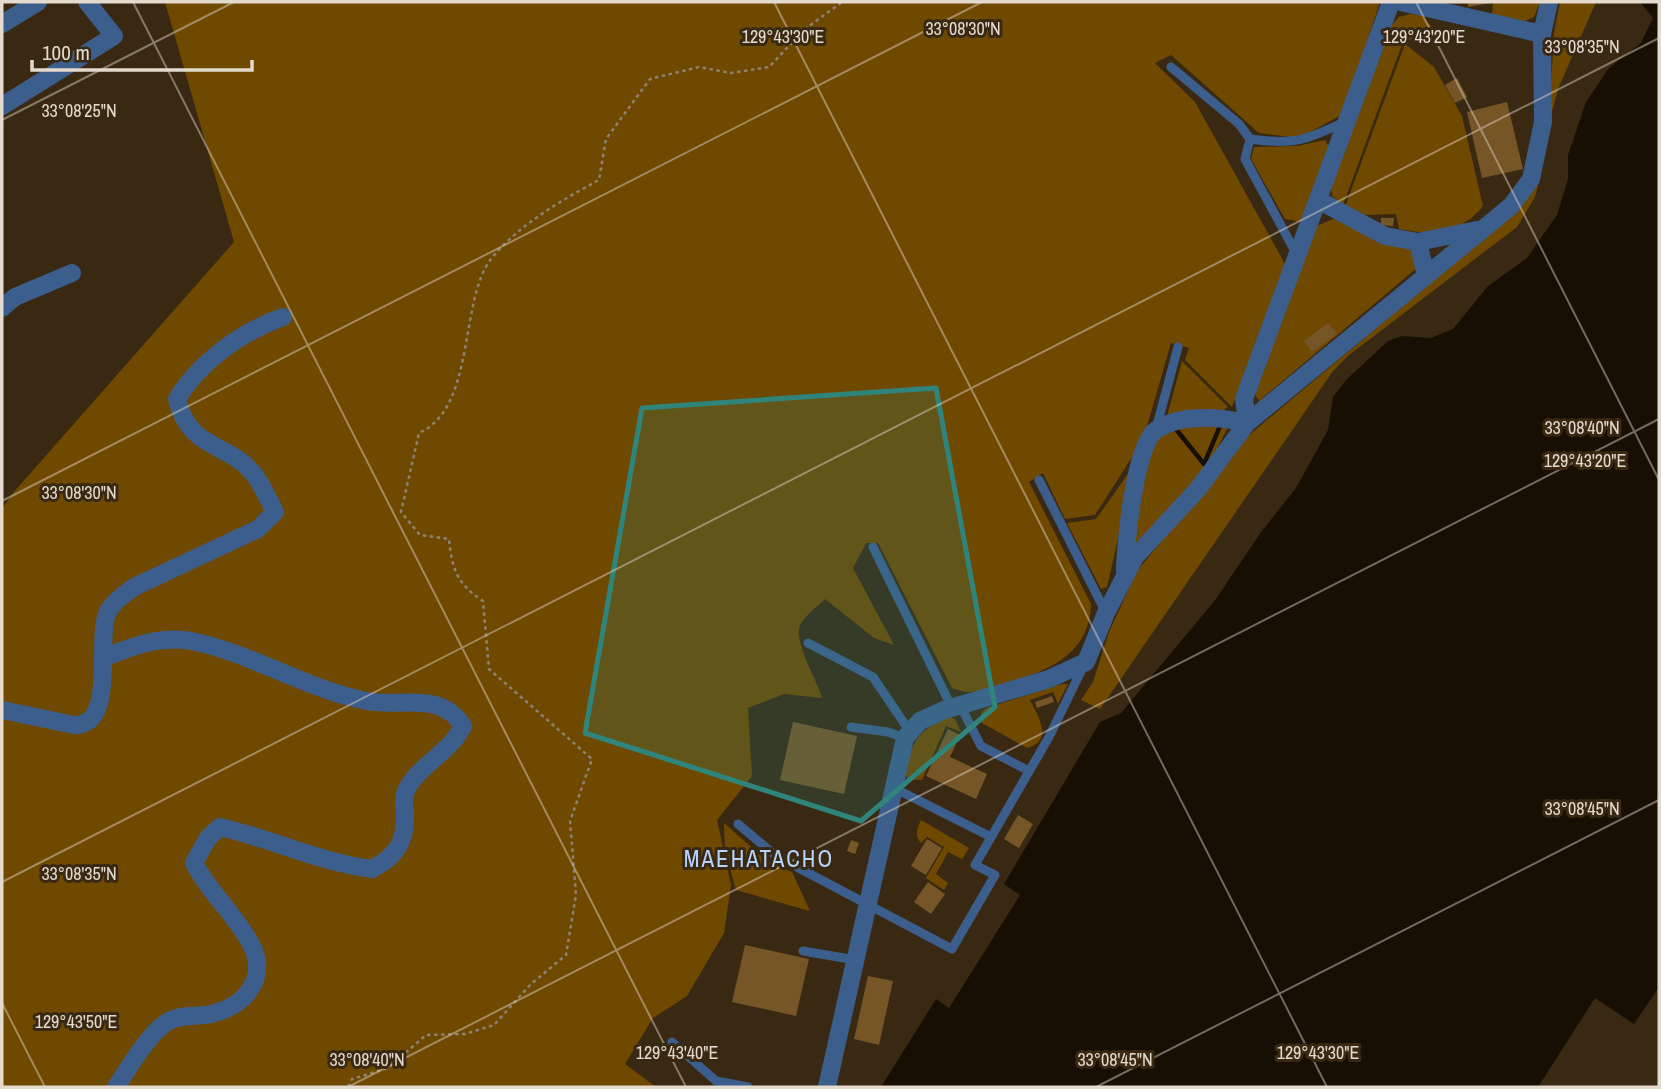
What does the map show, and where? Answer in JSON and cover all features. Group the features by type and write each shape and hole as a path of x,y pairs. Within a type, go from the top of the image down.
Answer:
{"street":[{"path":"2,24 38,2"},
{"path":"2,106 114,36 87,2"},
{"path":"1247,423 1244,399 1320,201 1391,2"},
{"path":"1401,2 1542,34"},
{"path":"827,1087 908,735 920,721 956,707 1049,680 1086,662 1106,613 1135,557 1198,489 1247,423 1511,206 1531,180 1543,122 1542,34 1549,2"},
{"path":"1320,201 1385,236 1418,242 1482,229"},
{"path":"1418,242 1426,276"},
{"path":"2,308 15,297 72,273"},
{"path":"2,710 80,725 96,716 101,701 107,614 117,600 134,587 258,529 275,512 252,472 189,428 181,415 177,399 186,383 227,347 262,325 283,317"},
{"path":"1125,575 1126,533 1137,478 1151,435 1177,421 1223,418 1247,423"},
{"path":"103,658 148,641 189,640 253,659 313,687 369,702 430,703 455,712 463,726 457,739 412,780 404,795 404,840 390,859 372,869 303,853 252,834 220,827 208,838 194,863 206,887 252,946 260,968 256,985 241,1000 212,1014 168,1021 148,1042 116,1087"}],"lane":[{"path":"1171,67 1239,124 1250,139 1277,142 1306,140 1349,119"},
{"path":"1250,139 1245,159 1298,257"},
{"path":"1156,430 1178,347"},
{"path":"1039,480 1106,613"},
{"path":"873,547 956,707 981,746 1029,771"},
{"path":"808,643 873,677 908,735"},
{"path":"737,824 776,856 953,949 995,875 975,864 1029,771 1086,662"},
{"path":"851,727 908,735"},
{"path":"894,788 991,837"},
{"path":"803,951 856,960"},
{"path":"672,1042 716,1081 748,1087"}],"path":[{"path":"348,1087 352,1079 388,1068 426,1035 465,1034 494,1025 530,984 566,955 576,895 570,821 592,760 489,669 483,601 464,589 451,560 449,538 420,535 401,512 419,432 430,428 452,395 476,297 490,260 521,231 564,199 599,180 606,139 650,79 699,67 731,73 769,67 805,29 842,2"}],"highlighted area":[{"path":"936,388 995,707 861,821 585,733 642,408"}],"shaded area":[{"path":"165,2 1380,2 1343,114 1299,138 1259,133 1171,55 1155,63 1195,102 1285,264 1232,407 1185,360 1189,348 1171,343 1143,440 1095,515 1065,519 1043,473 1029,482 1091,604 1089,622 1074,649 1062,659 1034,674 977,691 965,692 952,688 878,543 866,543 853,568 894,645 874,638 825,599 803,620 799,630 802,649 822,698 784,694 748,708 752,776 717,820 731,885 724,933 687,996 653,1018 625,1064 656,1087 2,1087 2,509 13,493 234,242"},
{"path":"1540,2 1534,17 1525,21 1492,14 1493,3"},
{"path":"1560,2 1596,2 1558,89 1549,123 1554,33"},
{"path":"1640,2 1659,2 1659,987 1634,1024 1595,998 1538,1087 881,1087 936,999 949,1008 1020,895 1004,884 1100,722 1121,713 1216,599 1261,532 1296,488 1328,430 1333,397 1346,380 1388,341 1402,336 1431,338 1453,329 1488,286 1527,258 1557,215 1568,179 1568,155 1586,102 1609,68 1641,43 1653,18"},
{"path":"1421,15 1432,27 1409,40 1404,39 1343,205 1332,196 1331,185 1392,25 1399,17"},
{"path":"1405,44 1434,67 1462,116 1483,206 1466,222 1445,230 1423,232 1399,229 1396,214 1362,215 1345,207"},
{"path":"1325,140 1330,148 1302,222 1285,219 1251,159 1254,147 1297,146"},
{"path":"1541,173 1535,197 1517,227 1349,355 1333,371 1100,709 1081,700 1093,682 1109,632 1137,571 1248,436 1502,223"},
{"path":"1336,218 1411,248 1418,267 1259,401 1255,394 1316,226"},
{"path":"1182,361 1228,407 1221,412 1166,420"},
{"path":"1220,421 1227,429 1208,467 1140,543 1134,544 1147,456 1164,430"},
{"path":"1135,464 1107,587 1101,589 1067,523 1096,519"},
{"path":"1068,684 1058,704 1053,692 1030,700 1042,727 1040,740 1035,745 1027,748 982,723 981,713 986,708"},
{"path":"948,716 955,719 961,732 946,726 922,780 909,779 905,775 917,739 929,727"},
{"path":"921,820 969,848 962,859 948,852 936,874 948,883 944,890 926,878 944,847 927,837 921,843 917,829"},
{"path":"724,823 767,861 792,872 810,911 736,890 725,851"}],"building":[{"path":"1468,2 1491,2 1491,3 1468,7"},
{"path":"1457,78 1467,97 1455,103 1445,85"},
{"path":"1507,102 1523,169 1482,178 1467,112"},
{"path":"1381,218 1394,218 1393,226 1381,225"},
{"path":"1328,323 1337,334 1312,352 1304,341"},
{"path":"1052,696 1054,702 1037,708 1035,702"},
{"path":"793,722 857,736 844,794 780,780"},
{"path":"948,729 960,735 950,757 987,774 976,799 926,776"},
{"path":"1018,815 1033,824 1019,848 1004,839"},
{"path":"927,839 942,848 926,875 911,866"},
{"path":"851,840 859,843 855,854 847,851"},
{"path":"928,882 945,894 931,914 914,902"},
{"path":"745,945 809,959 796,1016 732,1002"},
{"path":"868,976 893,981 879,1045 854,1039"}],"waterway":[{"path":"1175,428 1204,464 1220,426"}],"district":[{"name":"MAEHATACHO","path":"759,858"}]}
